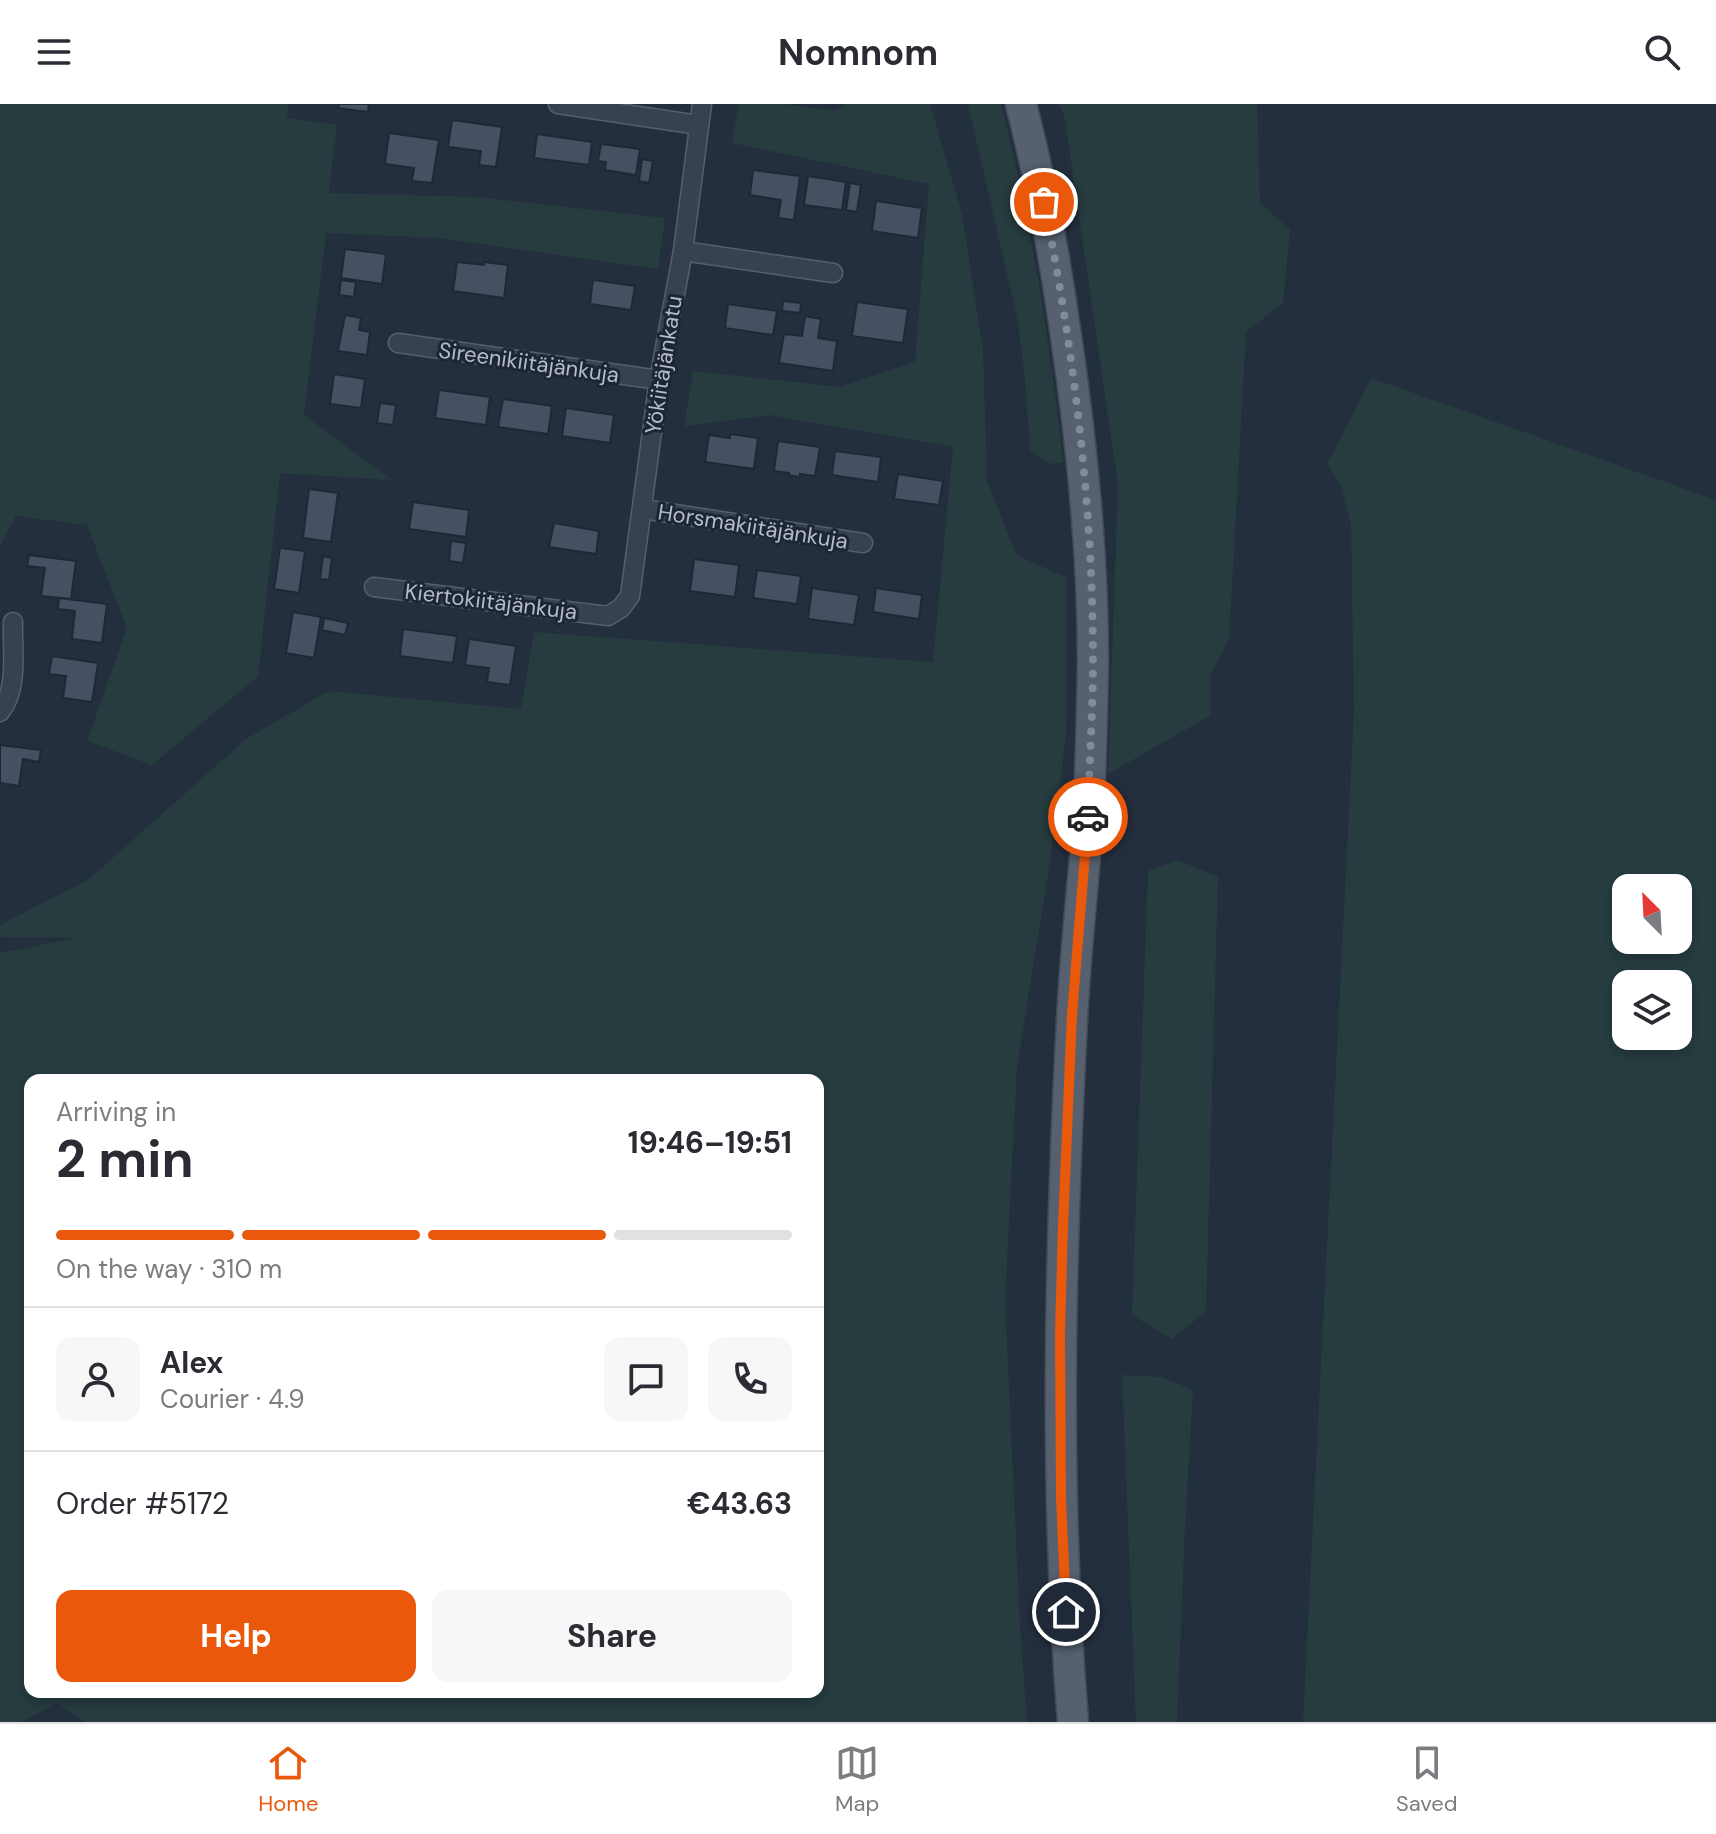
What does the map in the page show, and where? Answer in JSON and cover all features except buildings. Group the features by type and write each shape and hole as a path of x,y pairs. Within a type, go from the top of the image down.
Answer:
{"main road":[{"path":"1021,104 1054,252 1070,359 1083,468 1091,587 1093,659 1087,829 1072,1015 1060,1333 1061,1498 1073,1722"}],"street":[{"path":"558,104 699,125"},
{"name":"Yökiitäjänkatu","path":"608,616 621,608 630,596 659,380 683,251 702,104"},
{"path":"683,251 833,273"},
{"name":"Sireenikiitäjänkuja","path":"398,343 659,380"},
{"name":"Horsmakiitäjänkuja","path":"643,509 863,543"},
{"name":"Kiertokiitäjänkuja","path":"374,587 608,616"},
{"path":"0,712 12,688 13,622"}],"green space":[{"path":"0,104 289,104 287,118 337,125 329,193 477,197 665,218 658,269 439,238 326,233 304,415 392,480 280,473 258,676 152,765 87,741 127,628 87,525 16,516 0,546"},
{"path":"739,104 784,104 836,111 845,104 930,104 962,214 983,350 987,480 1016,555 1067,578 1066,736 1051,855 1017,1067 1005,1299 1027,1722 84,1722 57,1703 21,1722 0,1722 0,953 75,938 0,937 0,925 88,880 246,739 329,691 521,709 534,632 933,662 953,447 769,415 684,426 693,371 840,387 915,362 929,184 732,143"},
{"path":"968,104 1001,104 1022,192 1038,282 1063,462 1050,464 1030,450 1018,322"},
{"path":"1059,104 1257,104 1260,203 1290,230 1283,303 1246,332 1229,640 1210,675 1211,715 1108,774 1118,485 1065,119"},
{"path":"1371,378 1716,500 1716,1722 1303,1722 1354,710 1351,526 1341,485 1327,464"},
{"path":"1178,860 1218,877 1206,1311 1172,1339 1132,1315 1148,871"},
{"path":"1122,1375 1162,1377 1193,1390 1177,1722 1136,1722"}],"way so far":[{"path":"1044,202 1072,374 1088,528 1093,659 1088,817"}],"route":[{"path":"1066,1612 1061,1498 1060,1333 1072,1015 1088,817"}]}
